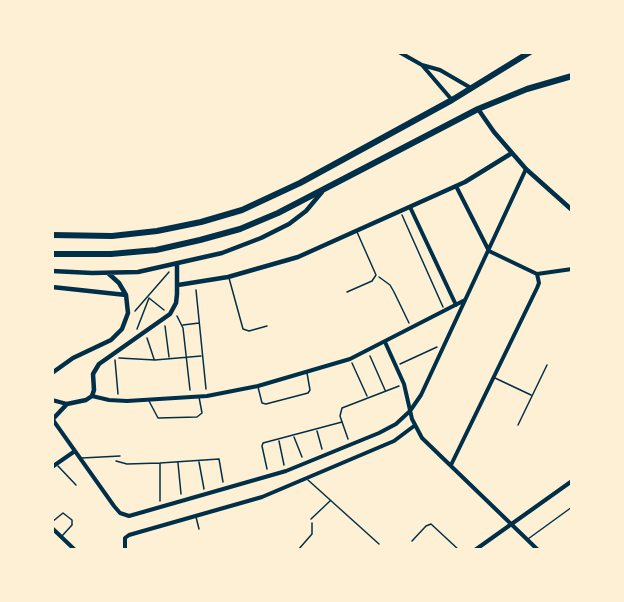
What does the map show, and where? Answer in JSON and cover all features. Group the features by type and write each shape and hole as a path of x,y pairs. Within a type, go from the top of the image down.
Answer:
{"main road":[{"path":"52,235 112,236 146,233 201,222 242,210 291,188 452,100 530,52"},
{"path":"52,254 133,252 200,240 259,221 478,109 527,89 572,76"}],"street":[{"path":"399,52 422,65 440,70 472,88"},
{"path":"422,65 452,100"},
{"path":"478,109 526,169 572,210"},
{"path":"178,285 228,277 298,257 456,186 512,153"},
{"path":"67,404 53,420 120,513 129,516 286,471 396,424 410,411 421,395 526,169"},
{"path":"456,186 489,250 537,274 572,268"},
{"path":"52,271 138,272 176,265 232,250 280,230 306,211 322,190"},
{"path":"410,207 456,305"},
{"path":"92,396 94,370 99,364 171,312 178,285 176,265"},
{"path":"52,373 72,357 117,336 127,320 126,296 119,283 108,273"},
{"path":"451,465 537,288 539,283 537,274"},
{"path":"52,287 126,296"},
{"path":"52,400 67,404 86,400 92,396 118,401 149,400 207,396 258,386 350,359 466,300"},
{"path":"105,342 112,354"},
{"path":"385,342 404,384 414,426 422,438 538,549"},
{"path":"125,549 125,538 129,535 262,497 394,441 414,426"},
{"path":"55,466 75,451"},
{"path":"475,549 572,481"},
{"path":"52,528 75,549"}],"lane":[{"path":"347,292 372,281 376,275 357,231"},
{"path":"228,277 243,330 249,331 267,326"},
{"path":"518,425 547,365"},
{"path":"258,386 264,404 297,396 310,392 307,373"},
{"path":"494,377 532,395"},
{"path":"149,400 158,418 197,417 202,413 199,396"},
{"path":"80,459 120,456"},
{"path":"55,466 76,485"},
{"path":"307,479 379,544"},
{"path":"567,484 572,491"},
{"path":"311,519 331,501"},
{"path":"528,539 572,507"},
{"path":"52,522 63,513 73,522 61,537"},
{"path":"195,517 199,529"},
{"path":"411,541 431,524 459,549"},
{"path":"63,549 69,544"}],"path":[{"path":"400,212 445,311"},
{"path":"127,320 176,265"},
{"path":"376,275 390,285 412,329"},
{"path":"195,283 207,396"},
{"path":"148,298 171,312 182,325 191,397"},
{"path":"134,339 148,298"},
{"path":"164,319 169,358"},
{"path":"182,325 199,322"},
{"path":"145,332 154,360"},
{"path":"396,365 446,343"},
{"path":"368,351 386,391"},
{"path":"118,401 114,355 127,360 154,360 202,355"},
{"path":"350,359 368,397"},
{"path":"351,445 342,422 340,412 342,408 404,384"},
{"path":"268,476 262,446 264,443 342,422"},
{"path":"316,429 324,456"},
{"path":"294,436 304,464"},
{"path":"279,440 286,471"},
{"path":"108,456 120,463 220,460 224,489"},
{"path":"199,461 205,494"},
{"path":"178,462 182,501"},
{"path":"160,463 160,507"},
{"path":"298,549 312,534 311,519"}]}
